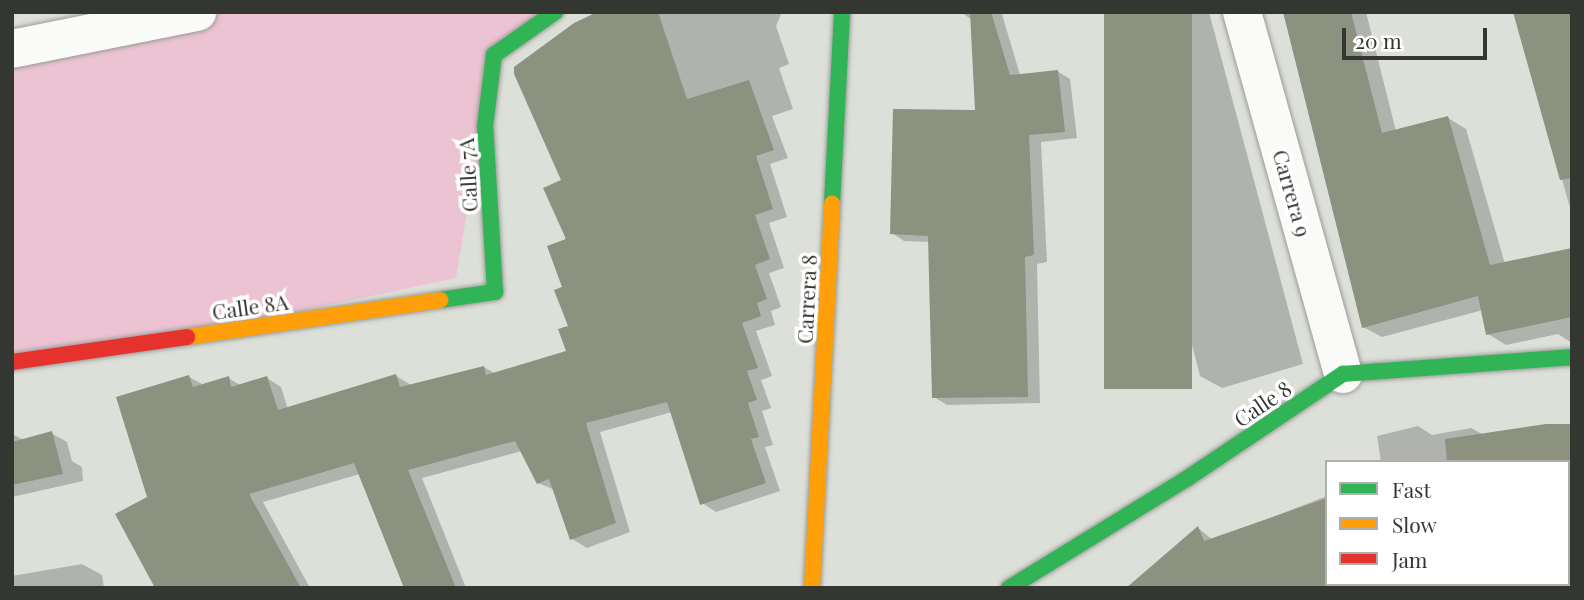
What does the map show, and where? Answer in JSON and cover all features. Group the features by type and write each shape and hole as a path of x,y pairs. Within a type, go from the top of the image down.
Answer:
{"street":[{"path":"12,49 197,12"},
{"name":"Calle 7A","path":"495,292 485,126 494,55 555,12"},
{"name":"Carrera 8","path":"812,588 842,12"},
{"name":"Carrera 9","path":"1242,12 1343,374"},
{"name":"Calle 8A","path":"12,362 495,292"},
{"name":"Calle 8","path":"1009,588 1188,478 1343,374 1572,358"}],"shaded area":[{"path":"197,12 569,12 487,51 487,93 456,278 12,372 12,49"}],"building":[{"path":"597,12 658,12 687,99 749,80 774,150 756,156 773,209 755,215 770,259 755,265 767,299 757,303 761,316 742,323 758,368 747,371 757,400 748,403 759,437 751,439 766,483 700,505 667,402 586,423 616,523 570,540 549,479 537,484 515,441 408,470 456,588 404,588 354,463 249,494 301,588 155,588 115,514 147,497 116,397 189,375 193,387 229,376 231,387 267,376 278,410 396,374 400,387 484,366 486,375 566,351 558,329 568,326 554,290 562,287 547,246 566,239 543,188 561,180 514,74 514,67 574,23"},
{"path":"970,12 991,12 1010,75 1058,70 1065,132 1029,135 1034,255 1025,257 1028,397 932,398 928,236 890,234 893,109 975,110"},
{"path":"1104,12 1192,12 1192,389 1104,389"},
{"path":"1283,12 1351,12 1382,133 1448,116 1490,265 1572,248 1572,317 1486,335 1478,296 1362,328"},
{"path":"1513,12 1572,12 1572,178 1560,180"},
{"path":"1546,424 1572,424 1572,462 1447,460 1445,439"},
{"path":"52,431 63,474 12,485 12,442"},
{"path":"1325,499 1327,588 1126,588 1198,526 1204,541"}],"traffic: fast":[{"path":"440,300 495,292 485,126 494,55 555,12"},
{"path":"832,204 842,12"},
{"path":"1009,588 1188,478 1343,374 1572,357"}],"traffic: slow":[{"path":"812,588 832,204"},
{"path":"187,337 440,300"}],"traffic: jam":[{"path":"12,362 187,337"}]}
